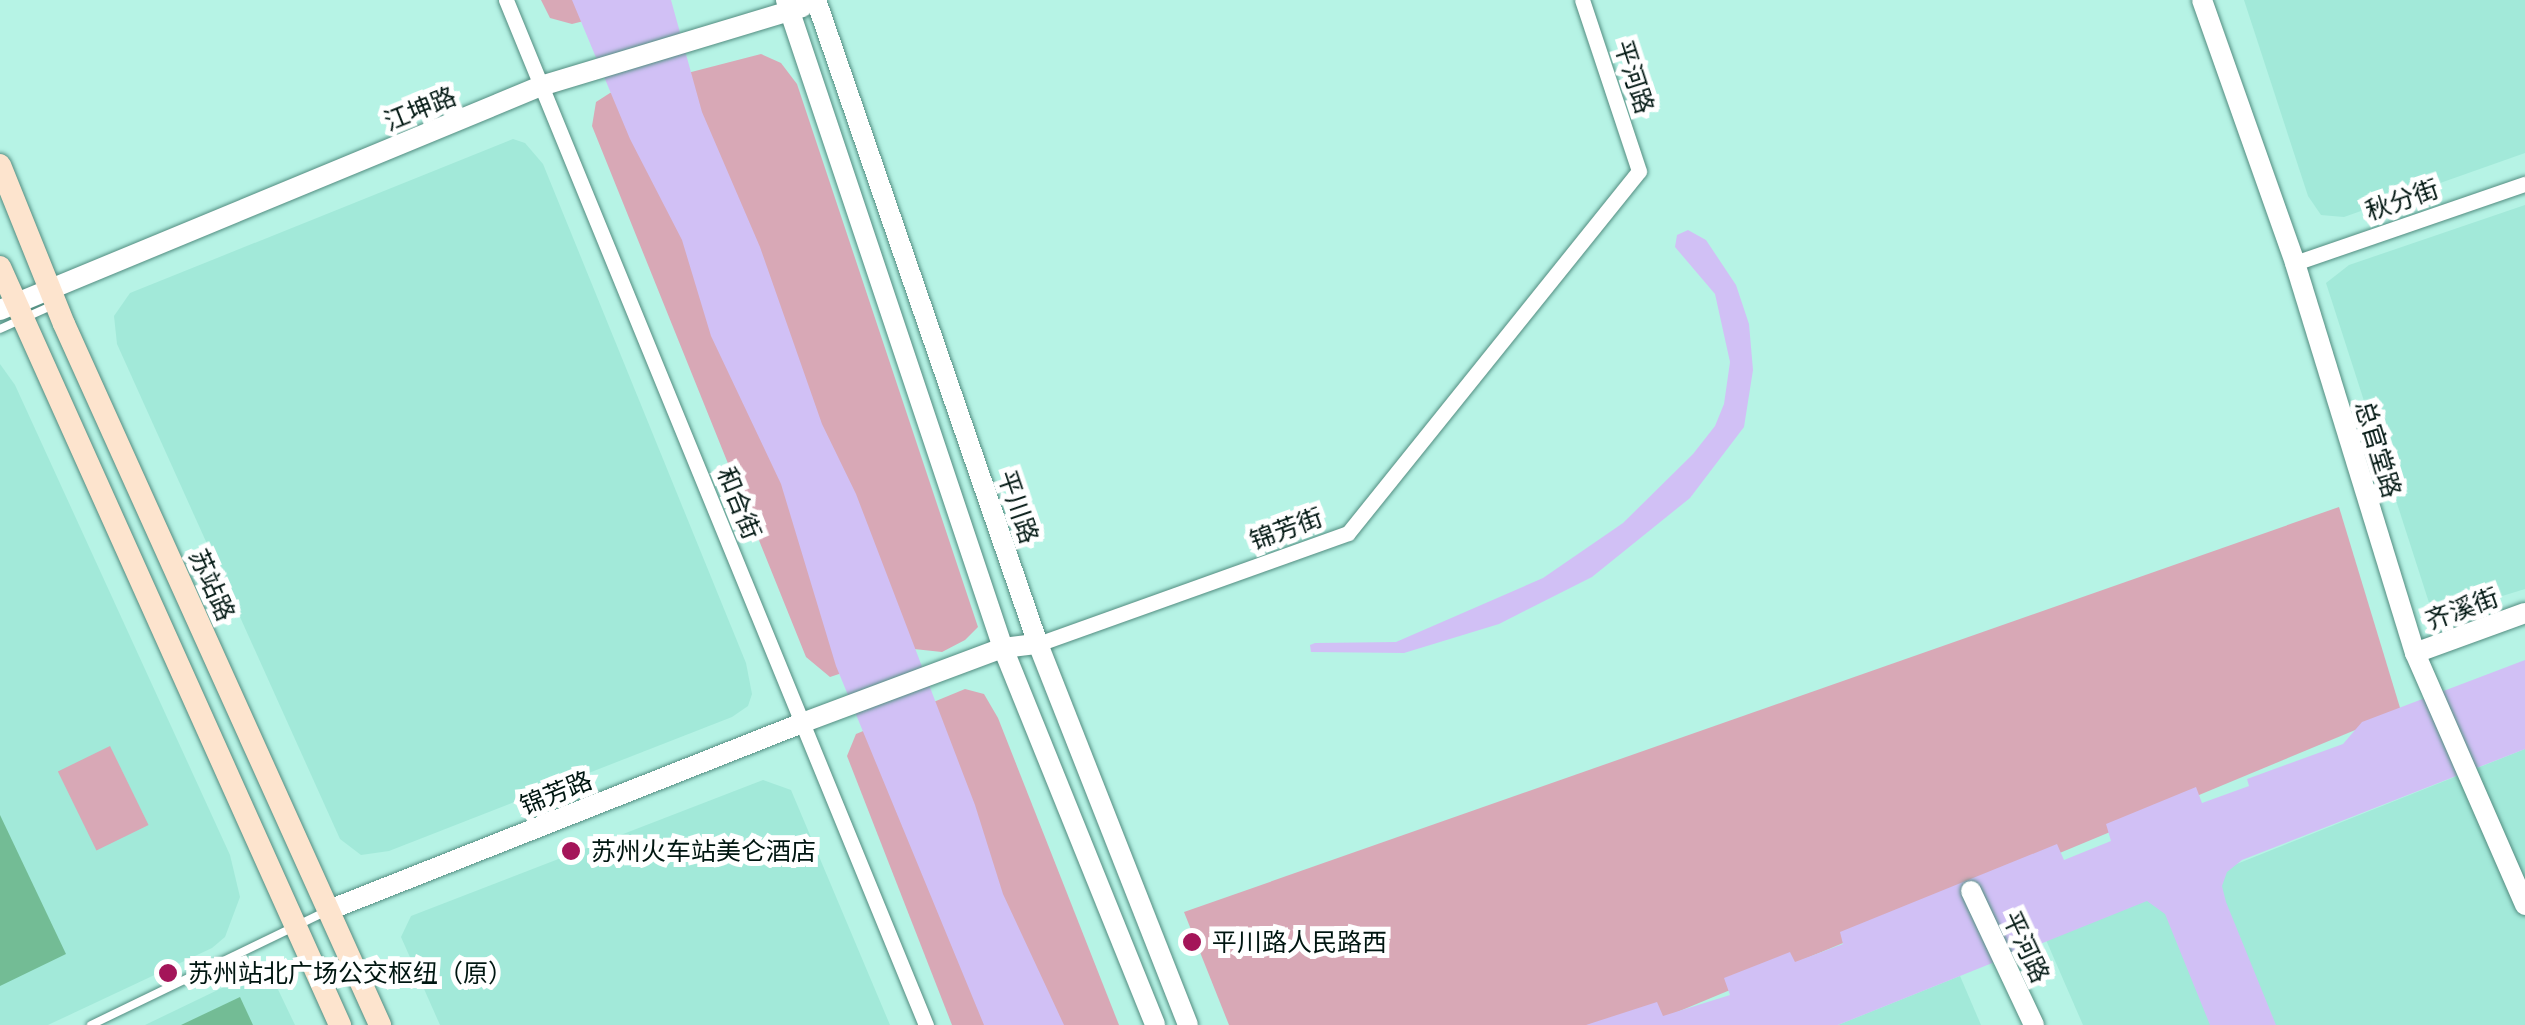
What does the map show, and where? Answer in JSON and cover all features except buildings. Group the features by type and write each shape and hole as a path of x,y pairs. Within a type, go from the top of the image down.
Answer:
{"main road":[{"name":"苏站路","path":"0,164 54,295 380,1025"},
{"path":"0,266 12,310 340,1025"}],"street":[{"name":"和合街","path":"506,0 926,1025"},
{"name":"平河路","path":"1582,0 1639,170"},
{"name":"总官堂路","path":"2202,0 2295,263 2416,653 2525,905"},
{"name":"江坤路","path":"12,310 541,86 726,30 787,5 816,2"},
{"name":"平川路","path":"816,2 1038,644 1188,1025"},
{"path":"787,5 1003,648 1155,1025"},
{"name":"锦芳街","path":"802,723 1003,648 1038,644 1348,533 1639,170"},
{"name":"秋分街","path":"2295,263 2525,184"},
{"name":"齐溪街","path":"2416,653 2525,613"},
{"name":"锦芳路","path":"329,910 802,723"},
{"name":"平河路","path":"1971,892 2034,1025"}],"lane":[{"path":"0,329 12,310"},
{"path":"90,1025 329,910"}],"shaded area":[{"path":"541,0 667,0 572,24 550,18"},
{"path":"572,0 671,0 702,112 760,247 822,424 856,494 975,805 1003,894 1064,1025 984,1025 836,666 781,484 711,336 682,240 630,139"},
{"path":"2244,0 2525,0 2525,153 2344,217 2321,215 2308,196"},
{"path":"761,54 781,63 797,84 978,627 965,640 942,652 914,649 830,677 806,657 592,126 596,102 610,93"},
{"path":"513,139 525,143 543,164 746,663 752,694 748,706 732,717 389,851 361,855 340,839 117,344 114,316 130,293"},
{"path":"2525,205 2525,589 2444,614 2432,612 2326,283 2349,265"},
{"path":"1688,230 1706,240 1736,285 1749,324 1753,370 1744,427 1690,498 1592,577 1499,624 1404,653 1311,652 1310,645 1315,643 1396,642 1543,578 1623,523 1693,454 1715,426 1724,404 1730,362 1715,294 1675,247 1677,235"},
{"path":"0,364 15,385 230,855 240,897 225,937 212,948 48,1025 0,1025"},
{"path":"2339,507 2401,711 1646,1025 1229,1025 1184,912"},
{"path":"2525,660 2525,749 2242,860 2227,872 2222,886 2226,902 2276,1025 2210,1025 2165,914 2147,901 1838,1025 1586,1025 1657,1002 1663,1016 1730,995 1724,978 1790,952 1795,962 1843,944 1840,932 2057,844 2064,860 2111,841 2106,824 2196,787 2202,803 2249,786 2247,779 2343,744 2362,722"},
{"path":"965,689 984,694 998,718 1119,1025 952,1025 847,756 856,734"},
{"path":"110,746 149,825 96,851 58,771"},
{"path":"2525,749 2525,1025 2083,1025 2046,940"},
{"path":"763,780 791,790 890,1025 440,1025 401,937 411,916"},
{"path":"253,973 273,979 295,1025 145,1025"},
{"path":"1960,976 1981,1025 1838,1025"}],"place":[{"name":"苏州火车站美仑酒店","path":"571,851"},
{"name":"平川路人民路西","path":"1192,942"},
{"name":"苏州站北广场公交枢纽（原）","path":"168,973"}]}
